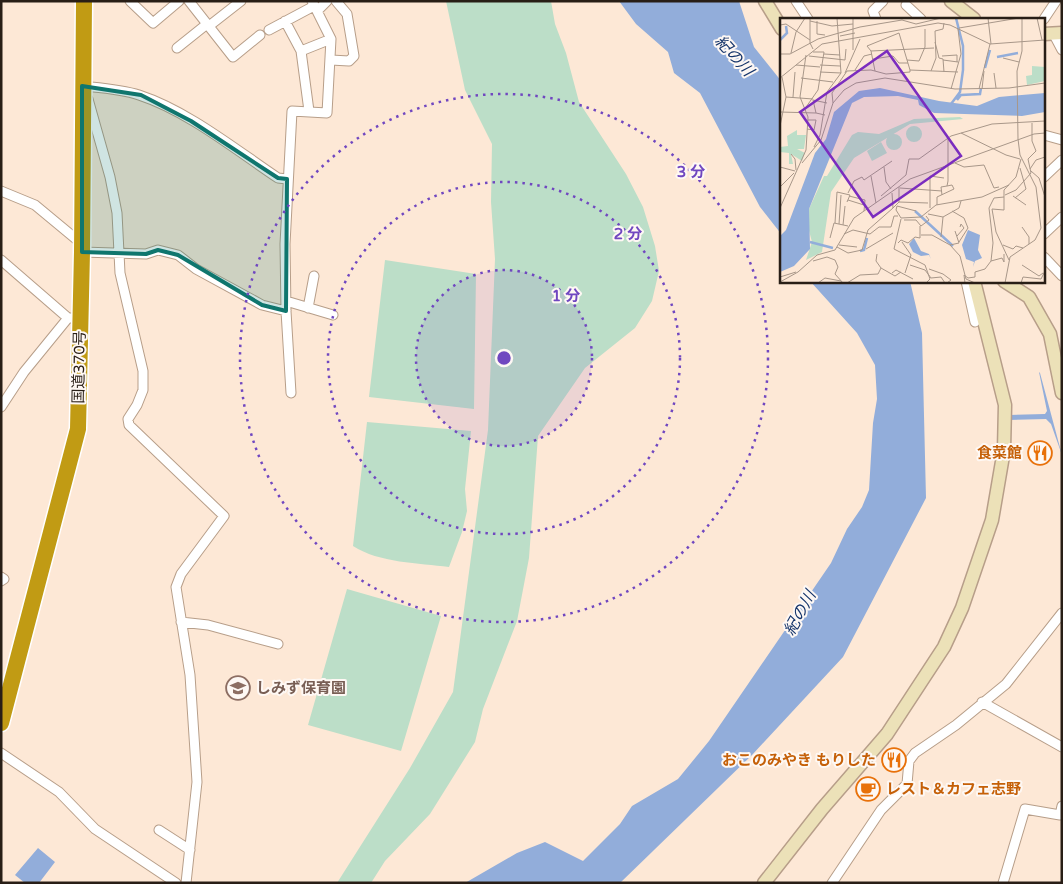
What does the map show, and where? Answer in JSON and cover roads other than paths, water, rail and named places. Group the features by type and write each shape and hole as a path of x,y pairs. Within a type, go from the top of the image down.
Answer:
{"highway":[{"name":"国道370号","path":"1,723 5,693 78,429 74,318 82,246 84,1"}],"street":[{"path":"130,1 153,23 179,1"},
{"path":"189,1 233,57 260,35"},
{"path":"176,48 241,1"},
{"path":"269,30 327,1"},
{"path":"331,60 349,61 354,56 346,14 336,1"},
{"path":"765,1 780,26"},
{"path":"876,18 873,11 883,1"},
{"path":"951,1 968,17"},
{"path":"1045,18 1057,1 1062,5"},
{"path":"800,3 808,18"},
{"path":"291,393 285,244 292,111 327,112 331,60 331,39 314,6"},
{"path":"906,6 920,18"},
{"path":"286,21 301,51 309,112"},
{"path":"182,30 189,38"},
{"path":"1053,34 1062,50"},
{"path":"301,51 331,39"},
{"path":"82,90 120,90 141,95 191,121 278,178 287,179"},
{"path":"82,90 89,100 110,177 117,213 120,274 144,380 137,405 128,419 129,425 224,516 177,580 181,622 190,675 197,782 186,883"},
{"path":"1046,136 1062,140"},
{"path":"1046,175 1062,160"},
{"path":"1,191 35,205 82,246 119,253 146,254 158,250 178,255 196,269 262,305 308,308 333,315"},
{"path":"1046,232 1062,217"},
{"path":"1046,258 1062,276"},
{"path":"1,260 74,318 24,372 1,407"},
{"path":"308,308 314,276"},
{"path":"966,282 975,322"},
{"path":"764,883 822,809 887,734 944,647 962,608 992,520 1004,450 1005,405 974,282"},
{"path":"1006,282 1029,297 1050,334 1062,393"},
{"path":"1,577 4,579 1,582"},
{"path":"832,883 882,810 907,784 909,761 915,753 956,725 1006,684 1062,613"},
{"path":"181,622 208,625 278,644"},
{"path":"982,702 1062,747"},
{"path":"1,753 59,792 95,829 176,883"},
{"path":"1003,883 1025,809 1060,815 1062,806"},
{"path":"159,830 190,850"}],"water":[{"name":"紀の川","path":"619,1 739,1 754,47 780,80 780,232 760,207 700,93 674,73 668,52 636,24"},
{"name":"紀の川","path":"811,282 910,282 922,333 926,498 843,657 752,755 620,883 465,883 517,853 545,842 583,861 620,824 632,806 678,779 709,741 831,563 847,529 862,507 869,490 873,423 877,399 875,365 857,333"},
{"path":"1039,372 1062,455 1051,424 1046,419 1008,420 1008,415 1045,414 1047,411"},
{"path":"38,848 55,862 39,883 25,883 15,875"}],"place":[{"name":"食菜館","path":"1040,453"},
{"name":"しみず保育園","path":"238,688"},
{"name":"おこのみやき もりした","path":"894,760"},
{"name":"レスト＆カフェ志野","path":"868,789"}]}
